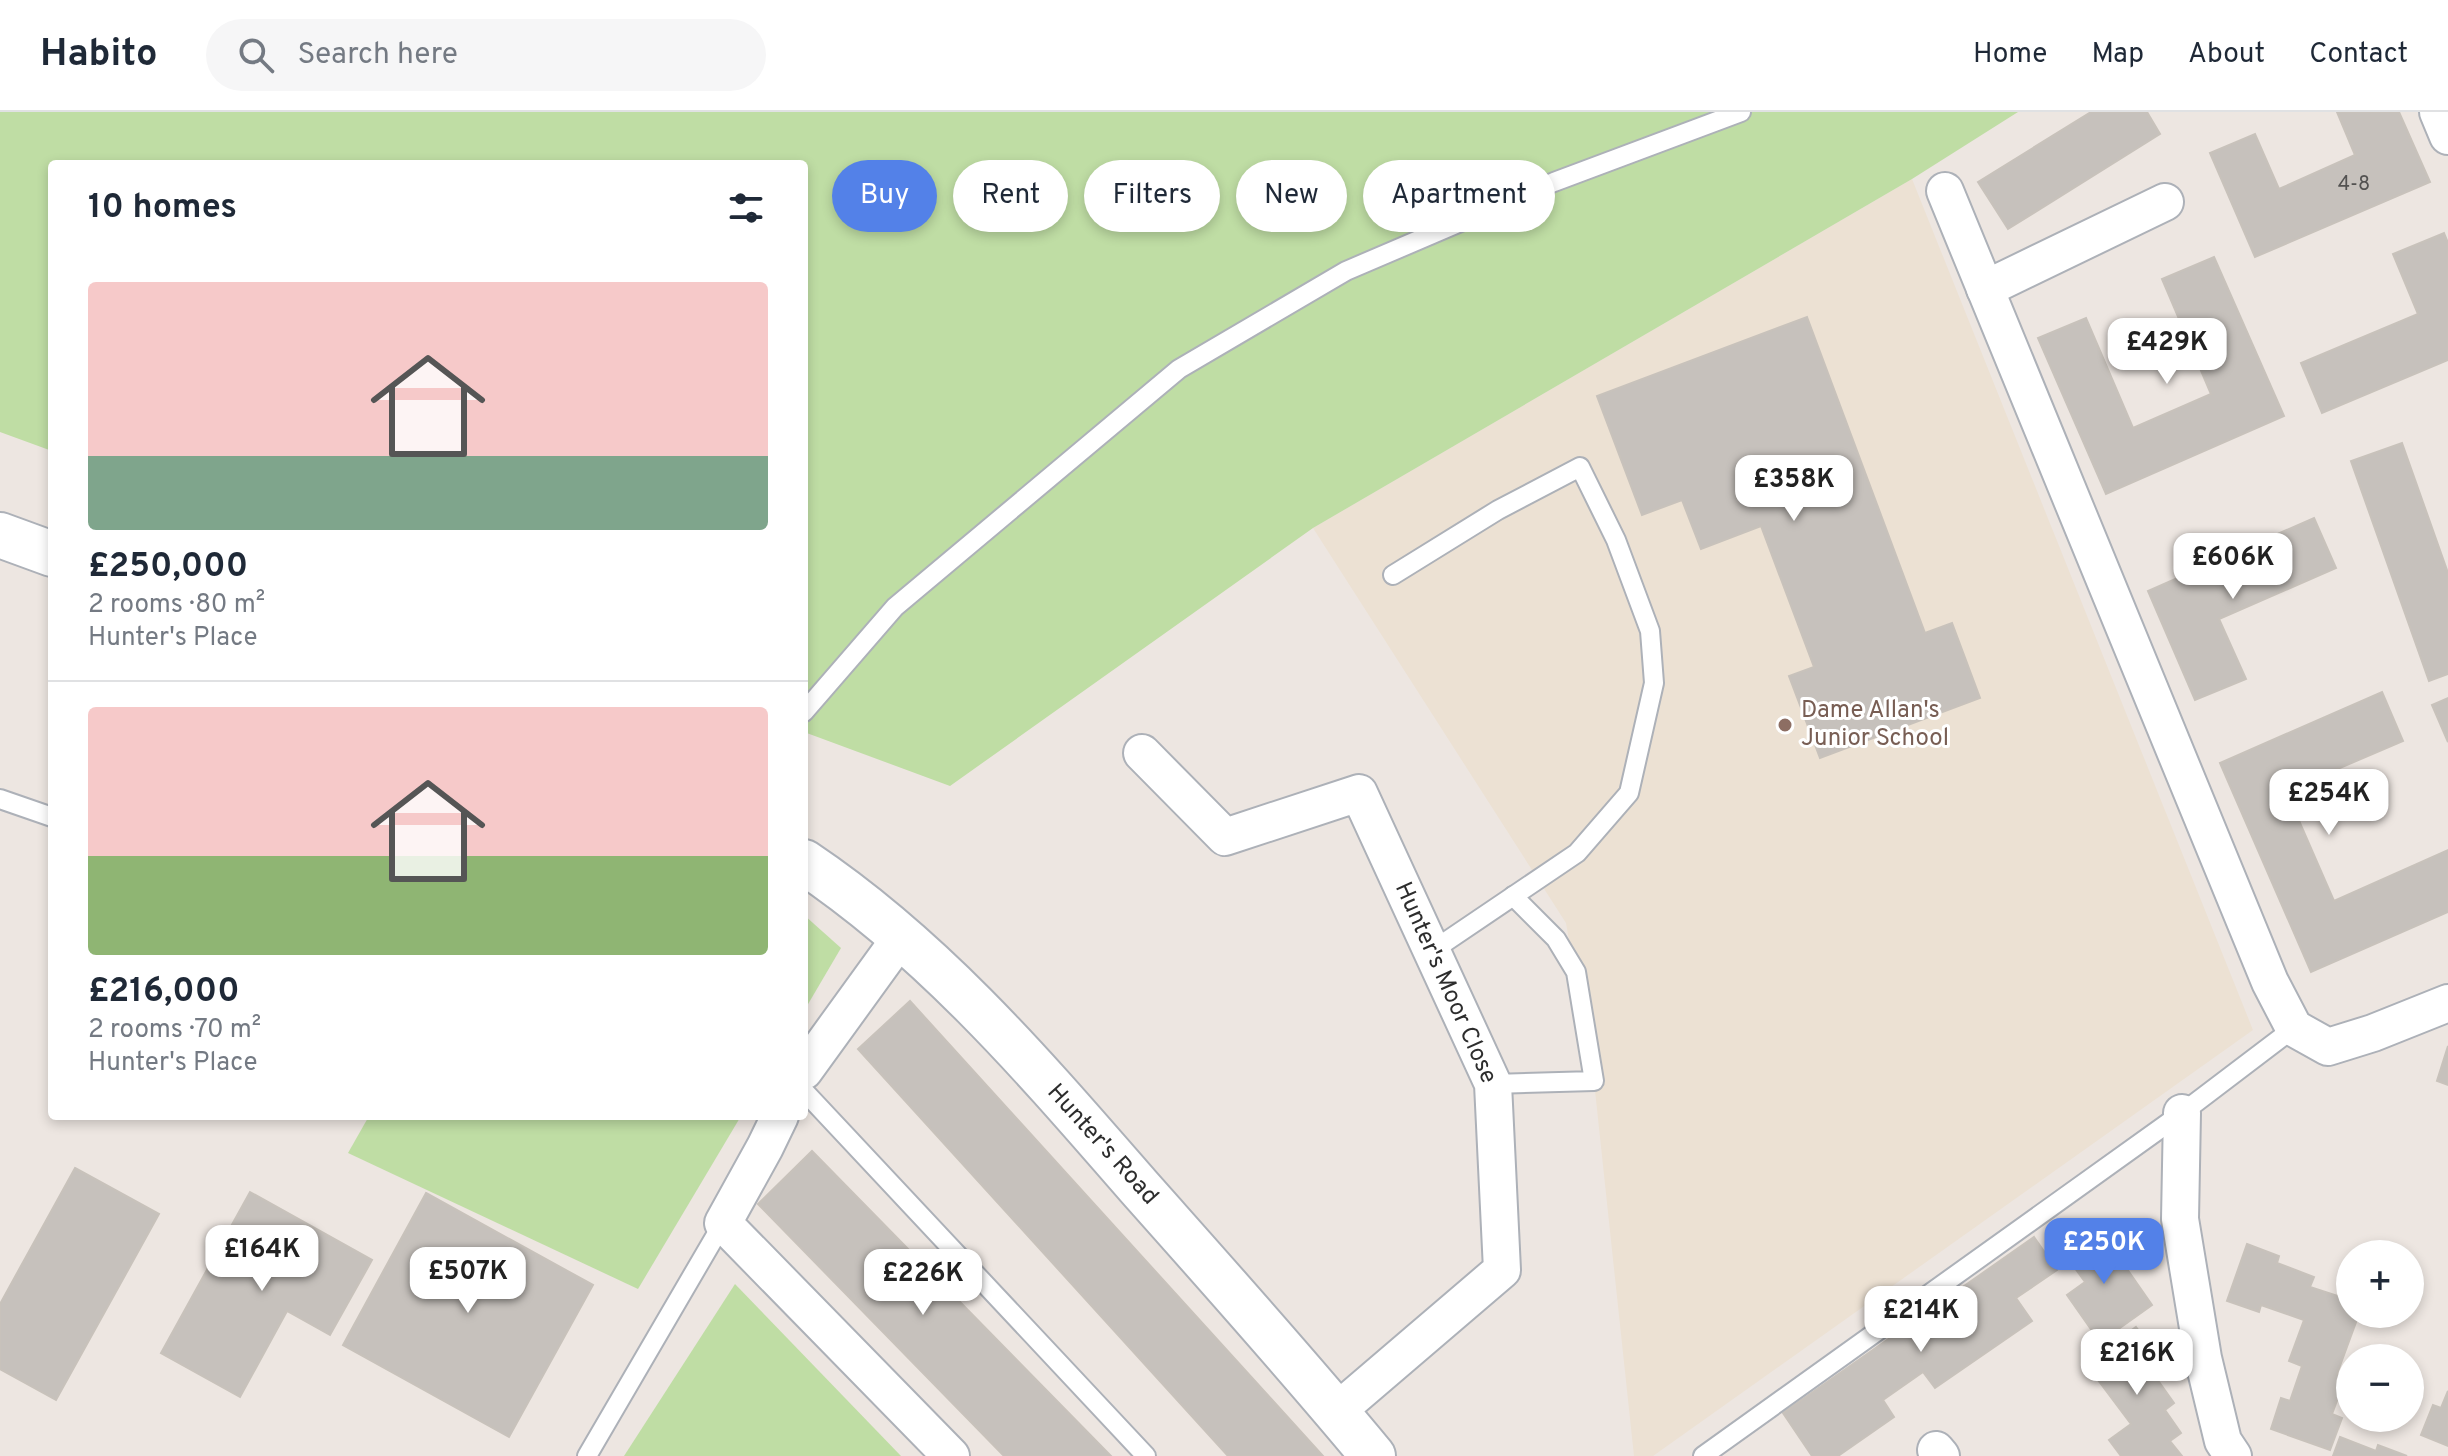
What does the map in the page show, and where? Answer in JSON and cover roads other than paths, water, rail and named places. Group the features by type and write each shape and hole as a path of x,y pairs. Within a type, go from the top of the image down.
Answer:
{"street":[{"path":"2438,112 2448,136"},
{"path":"1945,191 2270,982 2294,1028 2328,1047 2448,1003"},
{"path":"1985,289 2165,202"},
{"path":"0,535 48,553"},
{"name":"Hunter's Moor Close","path":"1142,753 1225,837 1359,793 1493,1084 1502,1270 1336,1412"},
{"name":"Hunter's Road","path":"808,865 844,889 901,937 998,1029 1373,1456"},
{"path":"808,1065 901,937"},
{"path":"2182,1113 2180,1219 2203,1358 2223,1441 2233,1456"},
{"path":"778,1120 723,1223 951,1456"}],"lane":[{"path":"808,707 895,607 1179,369 1346,271 1554,182 1741,112"},
{"path":"1393,575 1498,510 1580,467 1616,540 1650,631 1654,683 1629,793 1577,853 1432,951"},
{"path":"0,799 48,816"},
{"path":"1493,1084 1594,1081 1576,972 1556,939 1513,896"},
{"path":"1703,1456 2182,1113 2294,1028"},
{"path":"808,1095 1146,1456"},
{"path":"587,1456 723,1223"}],"place":[{"name":"Dame Allan's Junior School","path":"1785,725"}]}
